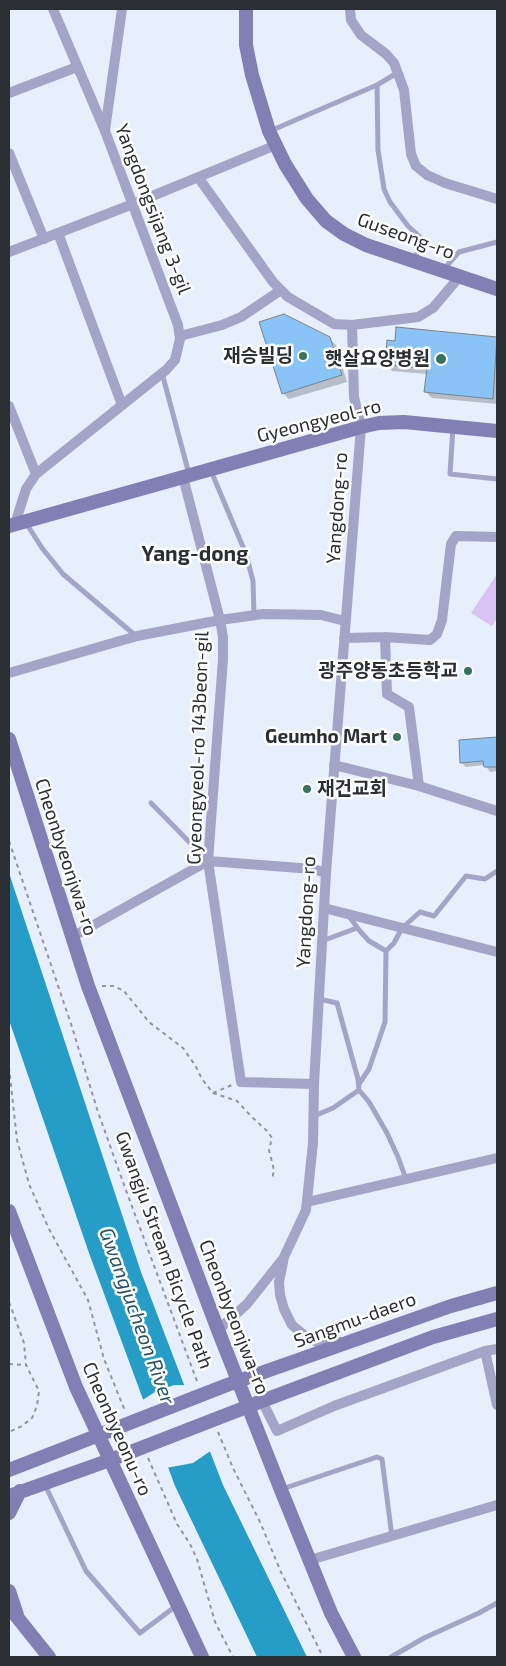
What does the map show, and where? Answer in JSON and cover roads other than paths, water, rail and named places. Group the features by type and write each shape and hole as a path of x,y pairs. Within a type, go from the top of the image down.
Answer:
{"street":[{"name":"Yangdongsijang 3-gil","path":"36,474 162,373 175,360 179,349 180,336 178,325 105,131 53,9"},
{"path":"105,131 122,9"},
{"name":"Guseong-ro","path":"246,9 246,44 250,68 270,131 285,164 307,199 326,221 344,234 366,245 497,289"},
{"path":"350,9 351,20 361,35 390,57 397,73 404,90 411,154 416,166 427,175 445,183 497,199"},
{"path":"9,93 77,67"},
{"path":"9,252 133,204 276,145"},
{"path":"9,153 44,239"},
{"path":"198,177 273,282 288,298 334,324 352,325 418,317 433,308 460,276"},
{"path":"58,233 122,405"},
{"path":"180,336 222,326 241,317 281,290"},
{"name":"Yangdong-ro","path":"352,325 354,397 361,427 326,873 308,1202 303,1219 284,1257 279,1282 284,1309 292,1325 304,1335 317,1342 354,1341"},
{"path":"9,406 36,474 26,489 16,524"},
{"name":"Gyeongyeol-ro","path":"16,524 361,427 390,422 497,431"},
{"name":"Gyeongyeol-ro 143beon-gil","path":"186,476 223,637 208,861 241,1082 314,1084"},
{"path":"344,638 385,637 430,640 437,634 442,620 451,544 456,536 497,537"},
{"path":"9,673 137,636 220,620 254,615 320,615 345,622"},
{"path":"385,637 387,694 409,707 419,786"},
{"name":"Cheonbyeonjwa-ro","path":"9,739 88,986 218,1330 233,1384 255,1404 281,1490 332,1613 354,1657"},
{"path":"334,765 419,786 497,811"},
{"path":"72,937 208,861 313,868 326,873"},
{"path":"324,908 497,952"},
{"path":"308,1202 497,1158"},
{"name":"Cheonbyeonu-ro","path":"9,1211 76,1387 202,1657"},
{"path":"218,1330 247,1304 284,1257"},
{"name":"Sangmu-daero","path":"100,1436 233,1384 451,1306 497,1293"},
{"path":"9,1513 14,1494 110,1460 235,1411 434,1338 497,1319"},
{"path":"255,1404 277,1431 334,1406 497,1349"},
{"path":"485,1352 497,1405"},
{"path":"9,1470 100,1436"},
{"path":"310,1560 497,1506"},
{"path":"9,1591 13,1613 50,1657"}],"lane":[{"path":"270,131 377,85 397,73"},
{"path":"377,85 378,150 384,189 390,202 408,226 421,238 415,261"},
{"path":"442,270 459,252 497,242"},
{"path":"162,373 186,476"},
{"path":"453,426 450,474 497,479"},
{"path":"210,469 246,554 252,581 254,615"},
{"path":"16,524 42,548 63,574 137,636"},
{"path":"151,803 208,861"},
{"path":"313,1116 333,1108 359,1087 369,1069 386,1015 386,951 394,943 402,928 420,912 434,916 466,876 485,879 497,871"},
{"path":"348,915 369,941 386,951"},
{"path":"322,941 357,928"},
{"path":"319,999 337,1003 359,1087 387,1133 406,1180"},
{"path":"281,1490 377,1456 382,1458 392,1537"},
{"path":"45,1484 86,1572 140,1633 177,1605"},
{"path":"391,1657 424,1638 480,1613 497,1603"}],"water":[{"name":"Gwangjucheon River","path":"9,873 141,1272 223,1485 307,1657 257,1657 175,1486 89,1253 9,1020"}],"place":[{"name":"재승빌딩","path":"303,356"},
{"name":"햇살요양병원","path":"441,359"},
{"name":"광주양동초등학교","path":"468,671"},
{"name":"Geumho Mart","path":"397,737"},
{"name":"재건교회","path":"307,789"}],"district":[{"name":"Yang-dong","path":"195,554"}]}
